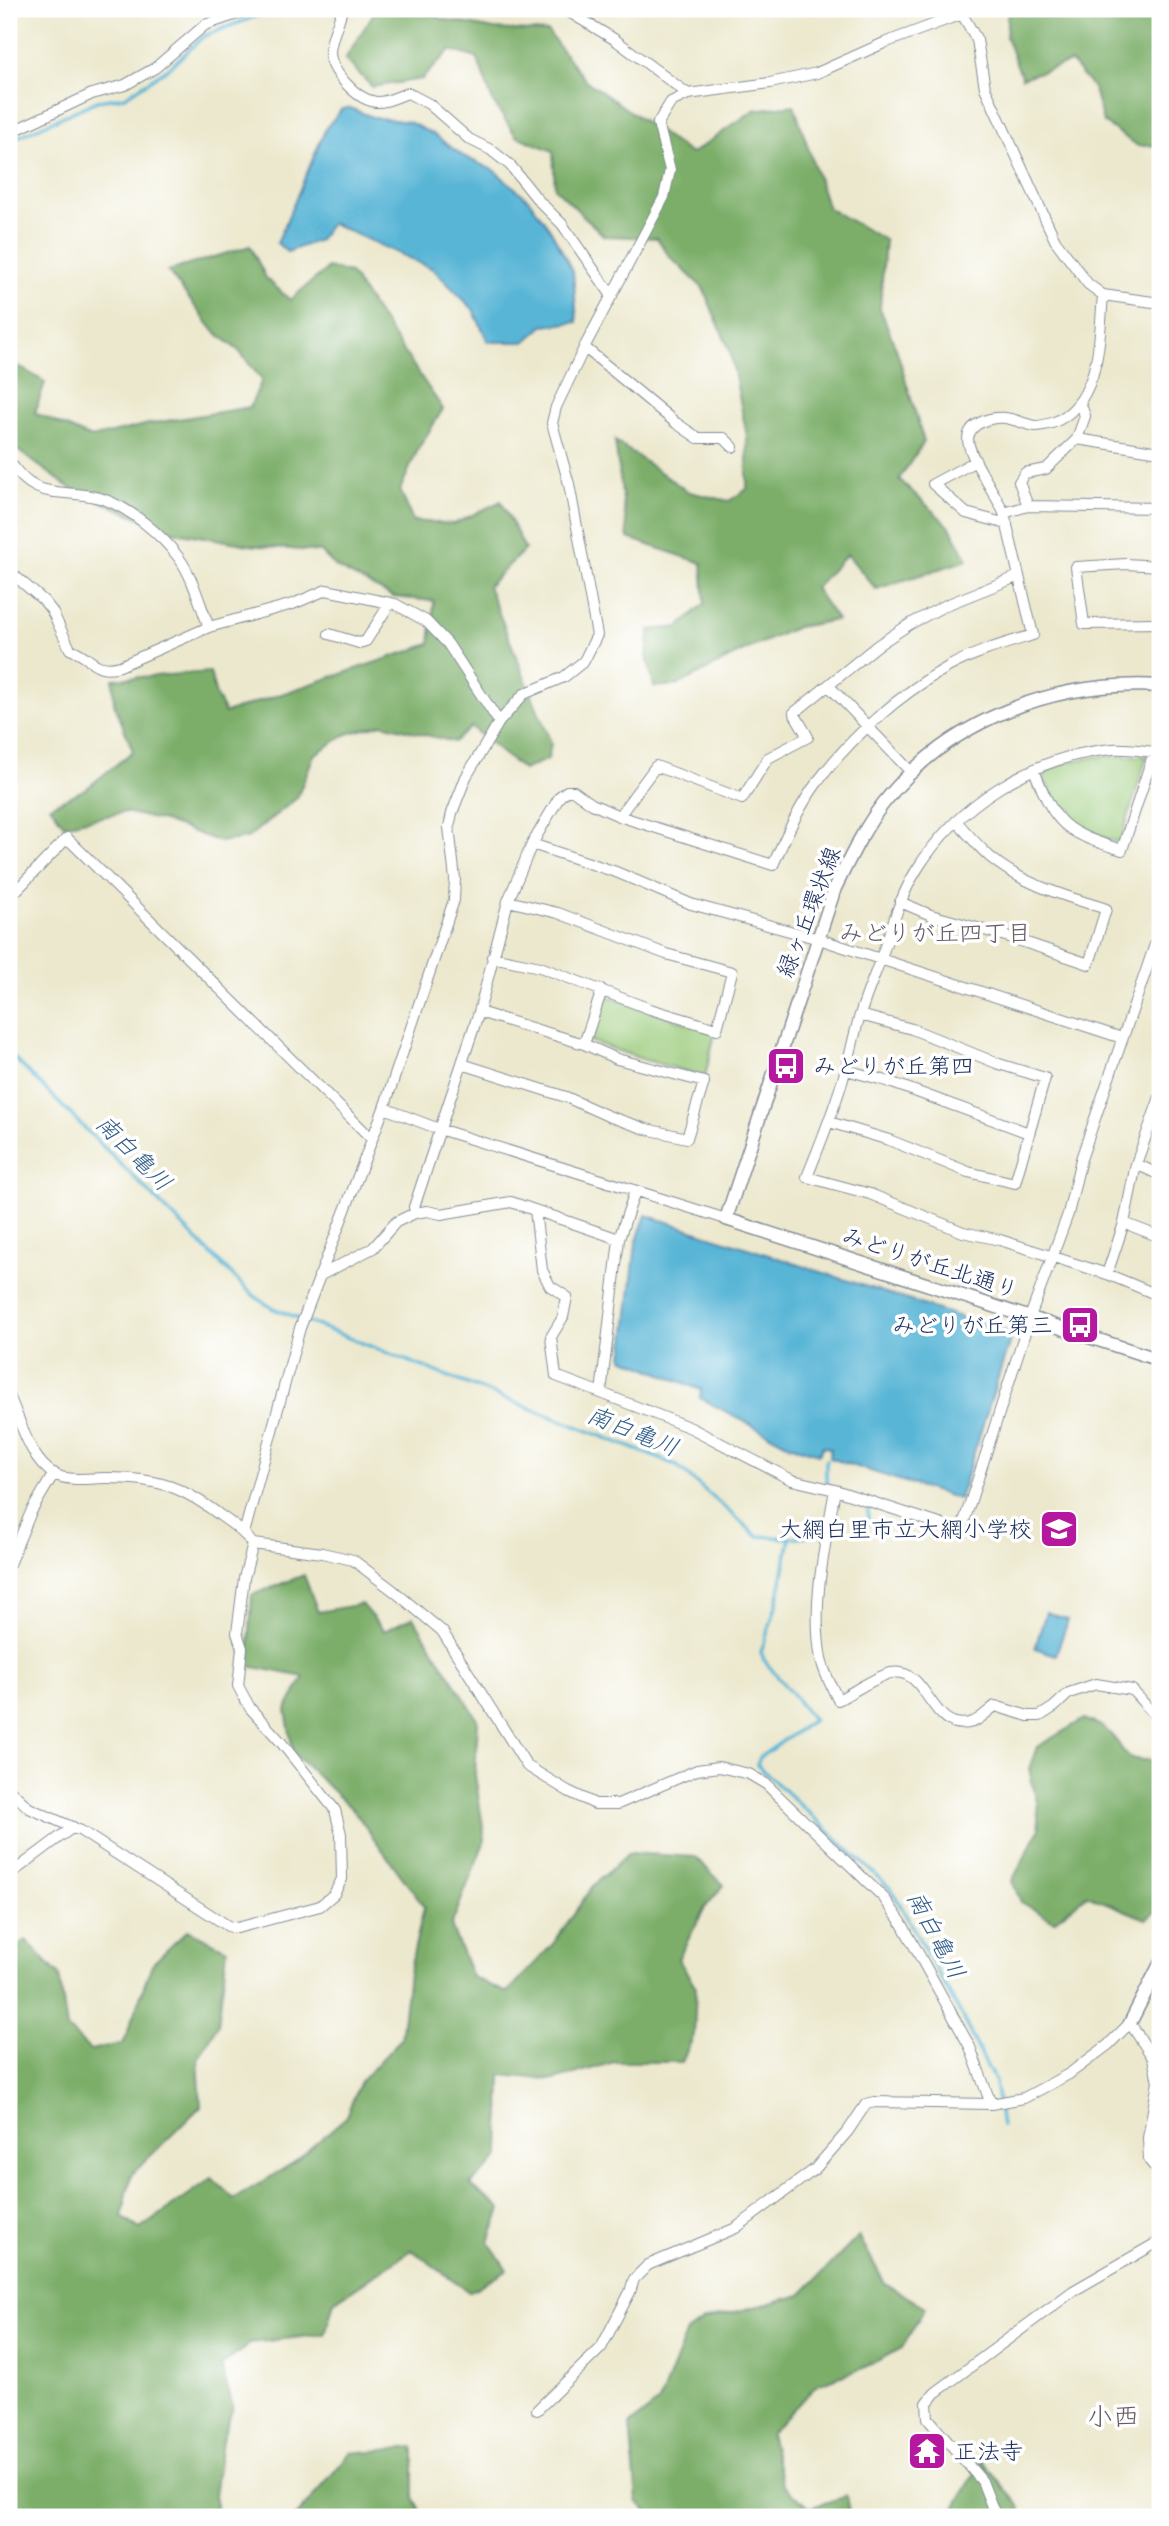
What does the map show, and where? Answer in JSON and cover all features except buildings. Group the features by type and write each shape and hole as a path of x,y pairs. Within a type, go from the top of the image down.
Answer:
{"street":[{"path":"9,133 92,94 125,85 155,68 205,25 251,9"},
{"path":"342,9 330,49 331,62 353,90 366,100 379,103 408,93 419,98 469,139 491,150 510,165 538,200 562,224 612,296"},
{"path":"564,9 614,39 688,94"},
{"path":"244,1533 300,1328 384,1108 454,900 455,879 449,827 466,777 499,722 524,694 564,677 584,661 597,635 569,484 552,423 556,407 584,347 664,197 670,170 658,123 671,102 688,94 770,83 817,73 965,11 977,40 985,88 1055,240 1088,284 1103,295 1160,303"},
{"path":"415,1213 414,1207 479,1012 508,901 532,844 560,796 567,791 575,791 592,804 619,816 774,865 793,821 819,780 868,727 915,688 948,667 981,652 1033,635 1004,513 970,450 968,439 972,427 979,423 1003,418 1038,426 1072,413 1089,385 1098,346 1103,295"},
{"path":"584,347 698,438 724,438 733,447"},
{"path":"1028,506 1019,482 1025,473 1046,469 1077,439 1084,416 1080,402"},
{"path":"1077,439 1160,452"},
{"path":"9,460 27,483 48,491 102,499 142,521 179,559 209,627"},
{"path":"976,461 933,484 966,513 1007,524"},
{"path":"1004,513 1028,506 1160,508"},
{"path":"1160,566 1126,564 1076,567 1084,625 1160,623"},
{"path":"9,571 52,611 70,649 83,653 98,667 108,669 209,627 293,604 326,590 390,603 426,621 440,636 499,722"},
{"path":"619,816 656,766 742,799 768,758 808,737 794,713 878,645 946,605 1019,576"},
{"path":"329,634 359,643 366,641 390,603"},
{"name":"緑ヶ丘環状線","path":"726,1219 835,888 851,855 883,804 912,773 964,733 1001,713 1040,698 1078,689 1125,684 1160,686"},
{"path":"830,686 912,773"},
{"path":"1034,769 1047,804 1061,822 1082,838 1122,850 1157,753 1114,749 1067,758 1034,769 1001,786 956,821 932,847 914,873 900,902 860,1015 829,1122 807,1177 870,1194 963,1232 1000,1240 1107,1274 1160,1296"},
{"path":"900,902 931,915 1089,964 1106,909 1047,890 1015,875 990,857 956,821"},
{"path":"9,898 67,838 372,1139"},
{"path":"532,844 616,872 691,904 881,958 1122,1038"},
{"path":"492,957 540,967 650,1009 717,1029 732,972 666,954 558,913 508,901"},
{"path":"535,1209 542,1270 550,1286 567,1297 563,1317 551,1337 556,1376 691,1428 792,1480 835,1490 961,1531 1030,1317 1068,1214 1081,1159 1160,930"},
{"path":"584,1044 602,990"},
{"path":"462,1063 566,1097 621,1121 687,1138 704,1082 617,1059 584,1044 479,1012"},
{"path":"829,1122 889,1140 968,1172 1015,1183 1045,1078 999,1064 912,1029 860,1015"},
{"path":"846,1070 887,1081 1029,1133"},
{"path":"1107,1274 1124,1223 1136,1164 1158,1111 1160,1097"},
{"path":"384,1108 439,1129 726,1219"},
{"path":"1136,1164 1160,1175"},
{"path":"601,1393 619,1238 635,1191"},
{"path":"319,1276 373,1248 396,1222 415,1213 427,1211 441,1214 511,1202 619,1238"},
{"name":"みどりが丘北通り","path":"726,1219 1160,1360"},
{"path":"1124,1223 1160,1237"},
{"path":"9,1396 39,1460 54,1474 64,1478 127,1478 162,1483 195,1496 244,1533 253,1544 353,1560 442,1632 527,1766 568,1791 594,1804 618,1804 697,1770 719,1767 749,1774 766,1784 884,1898 901,1922 971,2047 991,2105"},
{"path":"9,1564 31,1512 54,1474"},
{"path":"835,1490 818,1592 818,1618 822,1662 838,1700 891,1673 912,1675 932,1706 942,1716 964,1723 975,1721 995,1706 1028,1716 1040,1716 1069,1693 1096,1684 1132,1690 1160,1721"},
{"path":"9,1791 29,1808 73,1827 228,1926 237,1928 320,1906 334,1894 342,1879 341,1834 335,1810 250,1708 238,1686 242,1648 237,1633 244,1578 253,1544"},
{"path":"9,1872 17,1869 73,1827"},
{"path":"537,2410 601,2348 634,2279 641,2272 658,2260 736,2228 815,2169 848,2131 866,2104 991,2105 1024,2098 1053,2084 1108,2045 1130,2023 1160,1964"},
{"path":"1130,2023 1153,2058 1158,2082 1148,2138 1149,2160 1160,2173"},
{"path":"996,2517 982,2481 928,2418 927,2403 935,2393 1073,2291 1160,2241"}],"green space":[{"path":"422,9 442,19 494,29 548,32 585,80 691,154 754,110 794,105 828,208 885,240 880,308 897,351 924,442 899,479 950,527 968,560 876,589 847,554 815,588 837,620 797,627 678,685 654,687 647,656 650,630 679,627 705,603 702,563 628,538 615,441 689,492 729,501 747,489 747,436 730,351 703,288 669,256 657,238 604,236 555,188 553,151 516,136 493,102 477,58 450,50 422,79 372,87 345,59 375,11"},
{"path":"1008,9 1160,9 1160,145 1138,146 1103,122 1094,89 1071,62 1022,78 1006,37"},
{"path":"250,246 266,278 290,300 328,268 350,273 443,409 418,449 400,490 413,521 454,524 501,501 525,549 488,586 551,743 548,759 523,770 471,727 454,742 382,724 347,734 314,755 297,798 247,838 220,842 164,821 125,812 64,825 50,806 86,789 133,751 114,703 113,679 210,672 216,696 225,713 430,644 434,601 393,597 336,567 321,552 249,545 170,531 70,488 9,444 9,361 45,382 35,413 91,438 149,424 250,407 262,380 239,351 213,330 168,271"},
{"path":"1100,756 1147,756 1121,840 1116,842 1071,820 1043,778 1047,772 1060,765"},
{"path":"605,995 715,1033 705,1076 590,1041"},
{"path":"304,1575 318,1612 361,1604 384,1631 413,1617 478,1720 475,1775 485,1840 451,1926 472,1977 507,1993 553,1944 592,1887 629,1853 695,1857 724,1885 704,1909 678,1959 696,1987 694,2035 682,2062 614,2062 554,2080 501,2075 499,2157 470,2185 501,2209 489,2242 507,2270 469,2292 412,2250 334,2302 325,2334 251,2343 221,2366 233,2407 222,2440 214,2495 218,2517 9,2517 9,1954 26,1940 59,1975 67,2028 90,2050 123,2044 152,1964 188,1930 227,1949 218,2024 198,2059 201,2106 131,2175 122,2217 140,2229 212,2178 234,2199 293,2163 345,2118 361,2081 401,2039 409,1973 424,1907 354,1811 293,1753 286,1710 304,1677 248,1666 252,1595"},
{"path":"1084,1719 1103,1727 1130,1757 1160,1760 1160,1908 1146,1919 1087,1895 1054,1921 1021,1902 1012,1881 1039,1830 1037,1802 1029,1769 1037,1747"},
{"path":"859,2236 885,2284 925,2307 902,2348 863,2368 817,2385 770,2433 782,2483 809,2508 846,2496 850,2517 654,2517 637,2501 630,2425 659,2402 687,2332 704,2320 801,2295"},
{"path":"414,2447 414,2497 419,2509 418,2517 296,2517 350,2453"},
{"path":"982,2460 1021,2508 1019,2517 950,2517"}],"water":[{"path":"350,108 372,117 409,122 433,134 463,156 495,171 529,200 550,229 573,271 577,322 543,326 525,342 488,342 473,309 433,269 331,223 319,240 287,252 277,243 326,128 342,109"},
{"path":"646,1215 1012,1334 959,1499 829,1458 831,1449 823,1446 819,1454 789,1445 700,1398 701,1390 623,1358 636,1243"},
{"path":"1046,1612 1068,1620 1056,1655 1035,1648"}],"waterway":[{"name":"南白亀川","path":"9,141 97,101 125,97 170,67 204,36 275,9"},
{"name":"南白亀川","path":"9,1053 236,1279 272,1308 676,1465 757,1536 790,1538 821,1534"},
{"path":"826,1460 828,1484"},
{"path":"868,1502 868,1524"},
{"name":"南白亀川","path":"790,1538 777,1603 761,1652 764,1660 813,1720 760,1757 757,1765 892,1890 995,2082 1002,2126"}],"place":[{"name":"みどりが丘第四","path":"786,1066"},
{"name":"みどりが丘第三","path":"1080,1325"},
{"name":"大網白里市立大網小学校","path":"1059,1529"},
{"name":"正法寺","path":"927,2451"}],"district":[{"name":"みどりが丘四丁目","path":"935,933"},
{"name":"小西","path":"1113,2417"}]}
